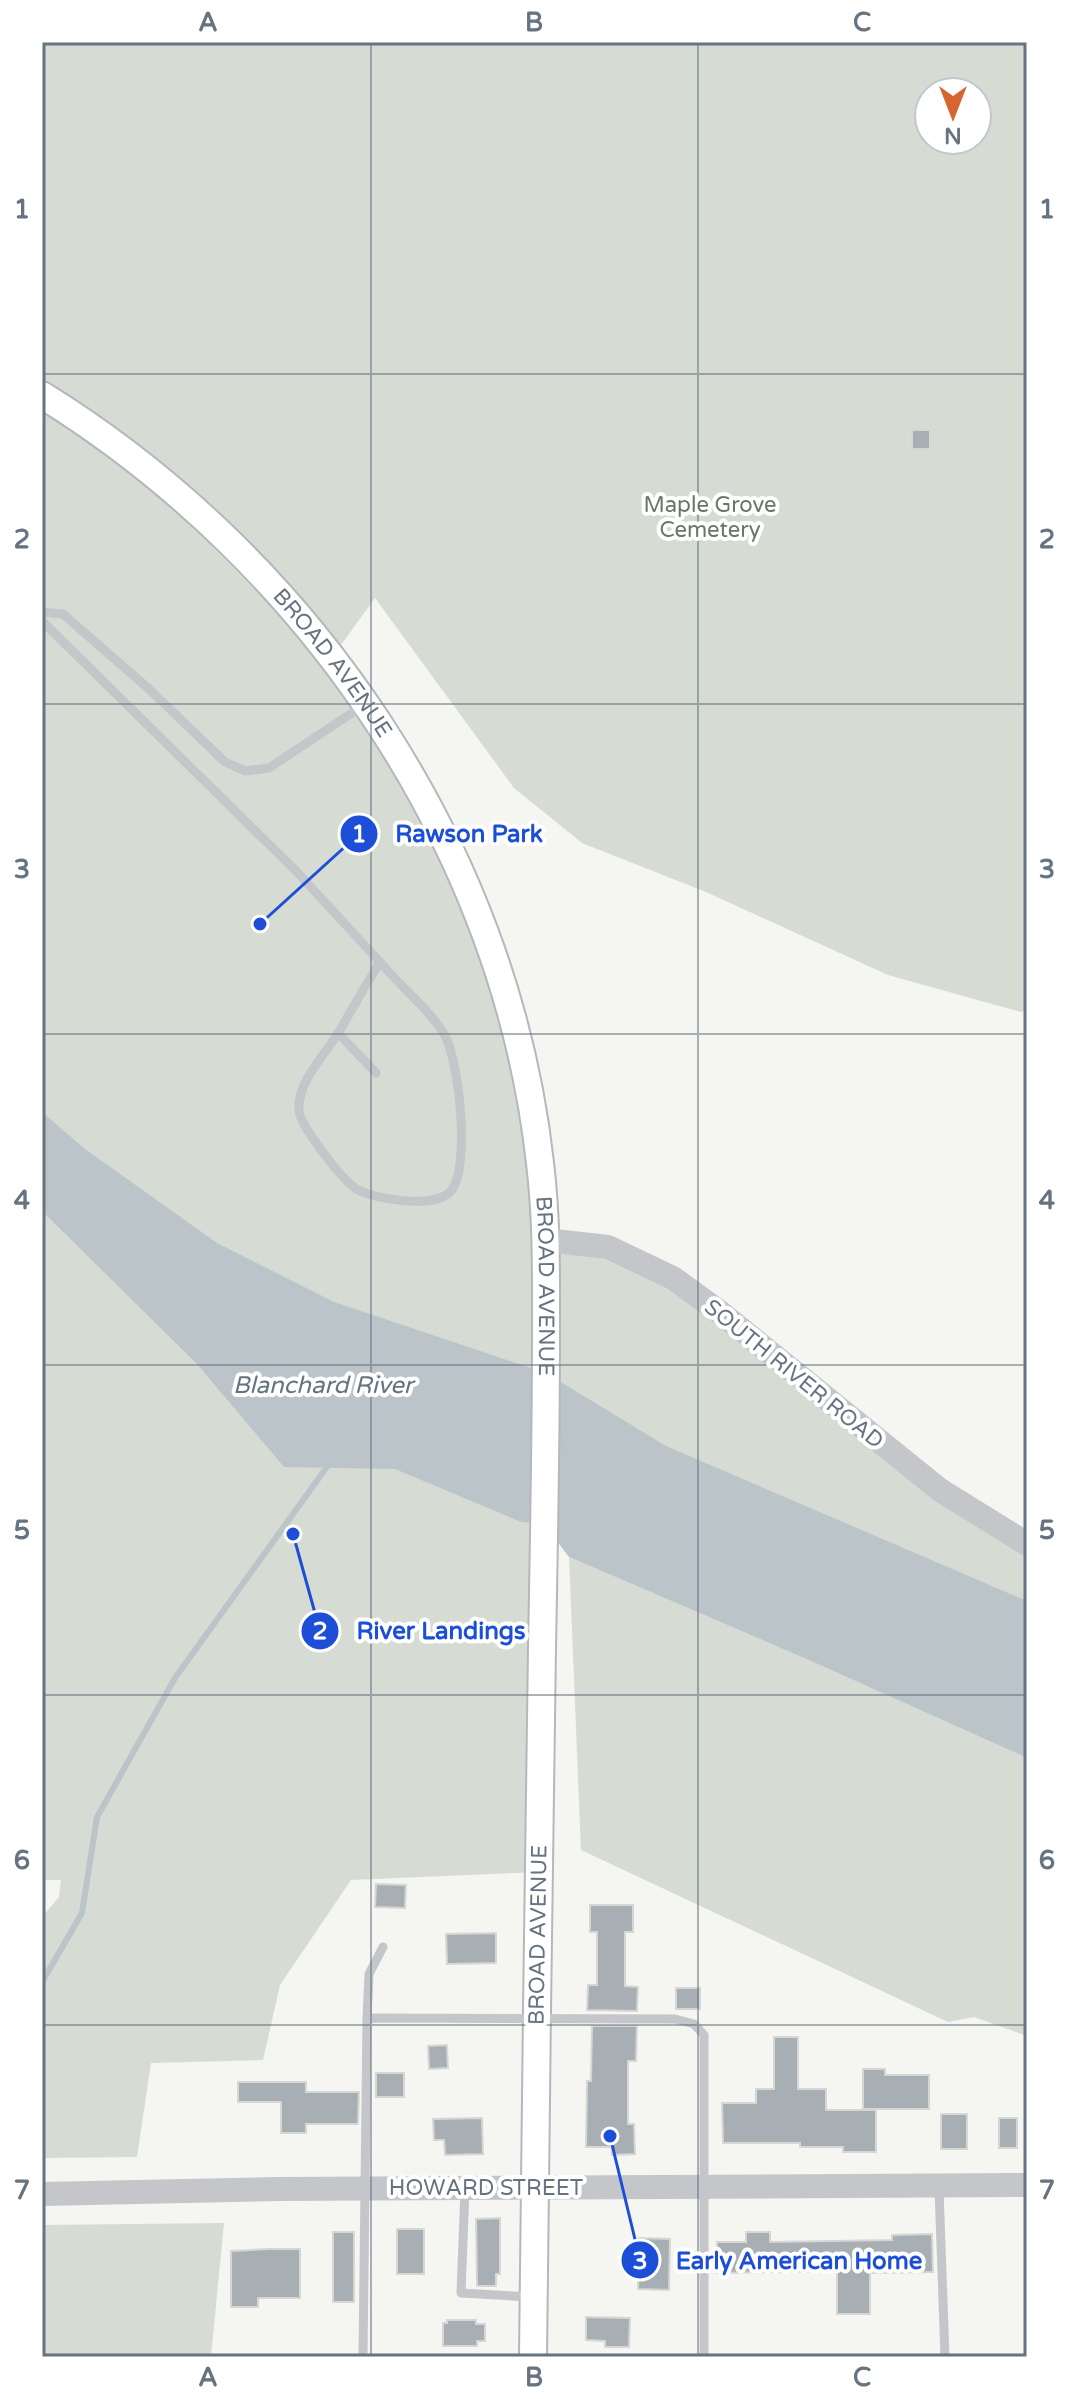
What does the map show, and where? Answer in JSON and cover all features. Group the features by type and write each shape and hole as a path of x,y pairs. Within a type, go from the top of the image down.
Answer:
{"main road":[{"name":"BROAD AVENUE","path":"42,395 129,454 211,526 281,595 332,656 413,777 447,842 491,950 509,1005 532,1105 546,1240 533,2357"}],"street":[{"name":"SOUTH RIVER ROAD","path":"546,1240 608,1247 673,1278 721,1313 940,1490 1027,1544"},
{"name":"HOWARD STREET","path":"42,2194 1027,2185"}],"lane":[{"path":"42,612 63,614 149,689 225,762 245,771 269,768 366,703"},
{"path":"42,621 296,871 380,962 443,1031 452,1048 460,1102 460,1164 456,1182 449,1193 433,1201 394,1200 355,1188 309,1135 298,1113 306,1081 380,962"},
{"path":"338,1033 376,1073"},
{"path":"363,2357 363,2189 369,1974 383,1947"},
{"path":"367,2018 675,2019 694,2024 704,2035 704,2357"},
{"path":"939,2185 945,2357"},
{"path":"465,2189 461,2293 533,2297"}],"green space":[{"name":"Maple Grove Cemetery","path":"42,42 1027,42 1027,1009 1021,1012 888,975 706,892 582,843 514,788 375,598 333,656 447,842 509,1005 546,1240 608,1247 1027,1540 1027,1681 545,1479 539,1872 351,1880 280,1985 263,2060 151,2063 137,2157 42,2158 42,1917 59,1897 61,1880 42,1880"},
{"path":"569,1557 1027,1758 1027,2036 974,2017 948,2022 581,1850"},
{"path":"224,2223 211,2357 42,2357 42,2225"}],"water":[{"name":"Blanchard River","path":"42,1112 85,1149 217,1243 334,1302 546,1373 666,1446 1027,1601 1027,1758 569,1557 544,1524 521,1522 395,1469 284,1467 197,1364 42,1211"}],"building":[{"path":"912,430 930,430 930,449 912,449"},
{"path":"376,1884 406,1885 405,1908 375,1907"},
{"path":"590,1905 633,1905 633,1932 625,1932 625,1986 638,1987 637,2011 587,2010 588,1985 597,1985 597,1932 590,1932"},
{"path":"496,1933 496,1963 447,1964 446,1934"},
{"path":"676,1988 700,1988 700,2009 676,2009"},
{"path":"592,2026 637,2026 636,2061 628,2061 628,2124 634,2124 635,2154 612,2155 612,2147 586,2147"},
{"path":"774,2037 798,2037 798,2089 826,2089 826,2110 876,2110 876,2152 843,2152 843,2147 800,2147 800,2143 723,2143 722,2103 756,2103 756,2089 774,2089"},
{"path":"447,2045 448,2068 429,2069 428,2046"},
{"path":"863,2069 885,2069 885,2075 929,2075 929,2109 863,2109"},
{"path":"376,2073 404,2073 404,2097 376,2097"},
{"path":"238,2082 306,2082 306,2092 359,2092 358,2124 306,2124 306,2133 281,2133 281,2102 238,2102"},
{"path":"941,2114 967,2114 967,2149 941,2149"},
{"path":"482,2118 483,2154 445,2155 444,2140 434,2140 433,2119"},
{"path":"999,2118 1017,2118 1017,2148 999,2148"},
{"path":"500,2218 500,2274 496,2274 496,2286 477,2286 476,2219"},
{"path":"397,2229 424,2229 424,2274 397,2274"},
{"path":"333,2232 354,2232 354,2302 333,2302"},
{"path":"746,2232 770,2232 770,2242 892,2240 892,2235 932,2234 933,2272 870,2273 870,2314 837,2314 837,2271 716,2273 717,2242 746,2242"},
{"path":"639,2238 670,2239 669,2290 638,2289"},
{"path":"300,2249 300,2298 258,2298 258,2307 231,2307 231,2251"},
{"path":"586,2317 630,2318 629,2347 605,2347 605,2341 586,2340"},
{"path":"447,2320 476,2320 476,2324 485,2324 485,2341 477,2341 477,2346 443,2346 443,2323"}],"waterway":[{"path":"42,1982 82,1913 97,1817 175,1678 329,1464"}],"place":[{"name":"Rawson Park","path":"260,924"},
{"name":"River Landings","path":"293,1534"},
{"name":"Early American Home","path":"610,2136"}]}
